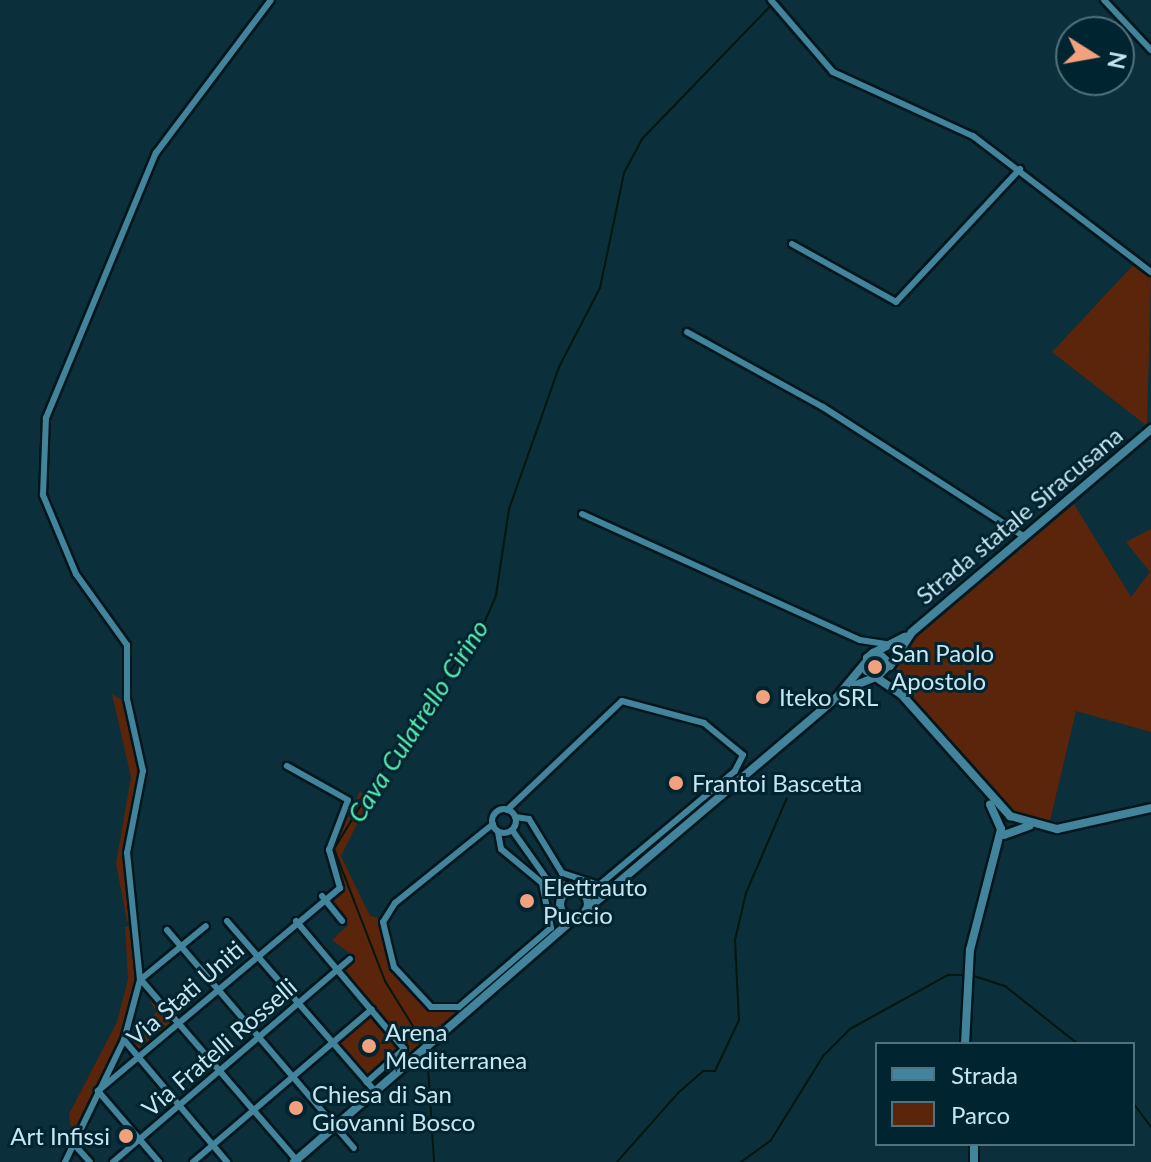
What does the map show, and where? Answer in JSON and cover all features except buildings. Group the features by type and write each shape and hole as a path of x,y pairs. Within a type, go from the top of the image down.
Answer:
{"main road":[{"name":"Strada statale Siracusana","path":"912,632 1151,429"},
{"path":"837,697 876,676 884,656 912,632"},
{"path":"294,1161 837,697 867,660 884,656 912,632"},
{"path":"884,656 901,694"},
{"path":"867,660 876,676 901,694 986,797 1010,816 1033,826"},
{"path":"986,797 1003,832"},
{"path":"1003,832 1033,826 1072,828 1151,808"},
{"path":"965,1042 967,975 997,850 1010,816"},
{"path":"552,938 561,903 580,892 609,891"},
{"path":"580,892 586,910"},
{"path":"561,903 576,917"}],"street":[{"path":"65,1162 71,1141 124,1040 141,980 127,853 143,771 127,699 129,655 51,521 40,483 43,441 68,358 156,153 271,0"},
{"path":"1104,0 1151,50"},
{"path":"772,2 840,77 950,122 1020,169 1151,272"},
{"path":"792,244 896,302 1020,169"},
{"path":"687,332 823,407 1025,537"},
{"path":"582,514 860,640 884,656"},
{"path":"860,640 867,660"},
{"path":"493,824 498,832 497,845 535,873 549,895 551,928 459,1007 431,1007 394,967 383,922 395,903 493,824 507,810 622,701 704,723 743,755 735,771 599,885 562,873 529,819 515,817 507,810"},
{"path":"287,766 348,800 329,850 340,888 322,896 342,921"},
{"path":"512,830 515,817"},
{"path":"498,832 512,830"},
{"path":"512,830 553,879 561,903"},
{"path":"553,879 580,892"},
{"name":"Via Stati Uniti","path":"98,1091 322,896"},
{"path":"227,921 375,1091"},
{"path":"296,921 404,1049 367,1082"},
{"path":"141,980 206,926"},
{"path":"167,930 354,1148"},
{"name":"Via Fratelli Rosselli","path":"113,1162 350,959"},
{"path":"141,980 294,1161"},
{"path":"193,1162 372,1009"},
{"path":"124,1040 227,1162"},
{"path":"98,1091 159,1162"},
{"path":"71,1141 90,1162"}],"green space":[{"path":"1137,261 1151,275 1147,426 1052,352"},
{"path":"1074,504 1131,597 1150,572 1126,542 1151,529 1151,732 1076,711 1049,825 1011,812 905,692 895,666 912,641"},
{"path":"112,694 125,702 140,771 125,853 132,919 127,922 116,863 131,777"},
{"path":"360,791 370,799 341,856 370,916 381,918 388,963 422,1006 461,1014 375,1087 407,1048 341,969 351,954 332,940 348,925 326,897 342,888 332,851"},
{"path":"135,925 135,990 114,1056 72,1136 69,1114 117,1022 128,979 125,927"},
{"path":"147,993 174,1022 139,1052 130,1042 156,1012"},
{"name":"Arena Mediterranea","path":"371,1016 400,1049 367,1077 339,1044"}],"waterway":[{"name":"Cava Culatrello Cirino","path":"424,1044 385,981 334,849 408,728 483,626 496,595 509,509 559,367 600,288 624,173 642,139 776,0"},
{"path":"617,1162 678,1093 703,1071 715,1071 739,1020 735,940 746,893 787,798"},
{"path":"741,1162 771,1140 823,1056 850,1029 948,975 967,975"},
{"path":"974,976 1005,986 1075,1042"},
{"name":"Cava Culatrello Cirino","path":"427,1050 434,1162"},
{"path":"1135,1106 1151,1127"}],"place":[{"name":"San Paolo Apostolo","path":"875,667"},
{"name":"Iteko SRL","path":"763,697"},
{"name":"Frantoi Bascetta","path":"676,783"},
{"name":"Elettrauto Puccio","path":"527,901"},
{"name":"Arena Mediterranea","path":"369,1046"},
{"name":"Chiesa di San Giovanni Bosco","path":"296,1108"},
{"name":"Art Infissi","path":"126,1136"}]}
